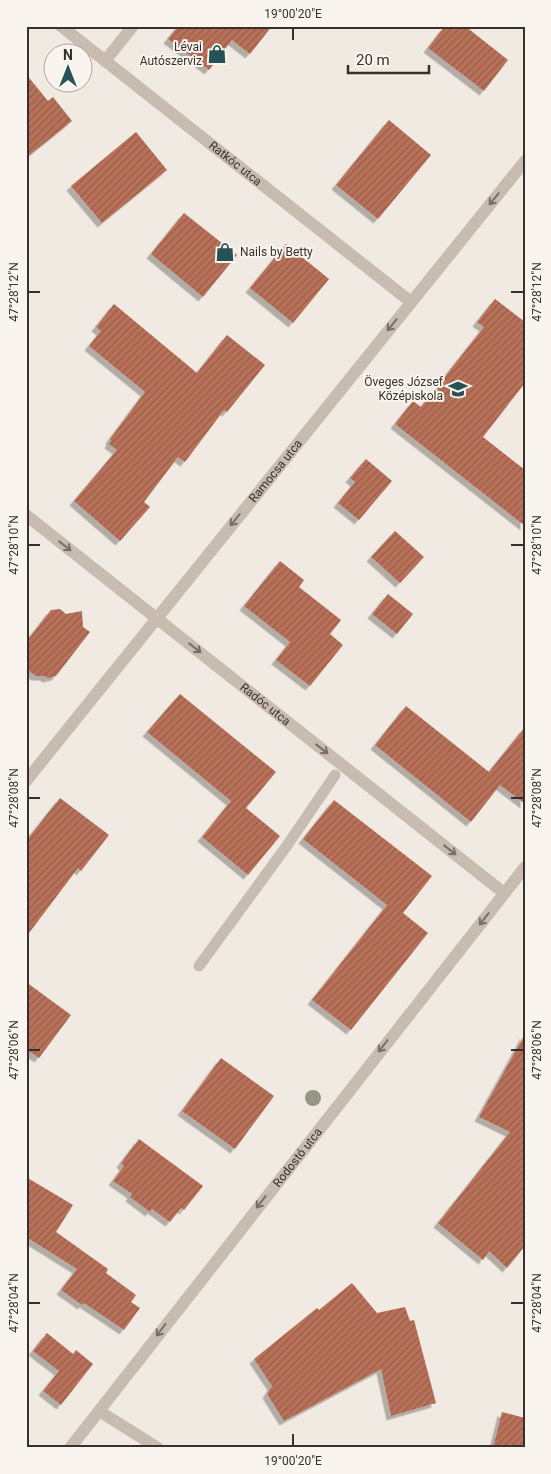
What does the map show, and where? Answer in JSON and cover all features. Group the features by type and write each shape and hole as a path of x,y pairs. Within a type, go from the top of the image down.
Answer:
{"street":[{"name":"Ratkóc utca","path":"61,26 411,302"},
{"path":"105,61 132,26"},
{"name":"Ramocsa utca","path":"26,781 525,161"},
{"name":"Radóc utca","path":"26,515 504,893"},
{"name":"Rodostó utca","path":"70,1448 525,867"},
{"path":"99,1411 158,1448"}],"lane":[{"path":"199,966 286,847 335,775"}],"building":[{"path":"178,26 272,26 250,54 232,40 209,70 168,39"},
{"path":"445,26 465,26 508,60 484,91 428,48"},
{"path":"26,74 48,101 53,97 72,121 26,158"},
{"path":"389,120 431,155 378,219 336,185"},
{"path":"136,132 167,170 102,223 71,186"},
{"path":"184,213 237,255 203,297 151,254"},
{"path":"286,244 329,279 293,323 250,288"},
{"path":"495,299 525,322 525,383 483,437 525,470 525,526 395,424 413,401 421,407 484,327 477,322"},
{"path":"114,304 197,373 227,335 265,365 227,412 224,410 185,462 178,457 144,502 150,507 120,541 74,501 117,450 109,444 110,439 145,392 89,346 101,331 96,327"},
{"path":"366,459 392,481 359,520 338,503 355,482 350,478"},
{"path":"395,531 424,557 400,583 371,557"},
{"path":"280,561 304,580 299,587 341,620 330,634 343,645 310,686 276,660 290,642 244,606"},
{"path":"388,594 413,614 397,634 372,614"},
{"path":"60,609 66,614 82,611 83,627 90,632 56,676 48,678 36,676 29,671 26,661 26,642 51,610"},
{"path":"180,694 276,772 246,808 280,836 248,875 202,837 231,801 147,732"},
{"path":"406,706 489,772 525,727 525,804 500,785 471,822 375,745"},
{"path":"60,798 109,835 81,871 78,868 26,937 26,841"},
{"path":"334,800 432,876 403,913 428,933 351,1030 312,1000 387,905 303,839"},
{"path":"26,982 71,1015 39,1058 26,1049"},
{"path":"525,1034 525,1246 507,1268 489,1251 483,1260 438,1223 510,1132 479,1117"},
{"path":"221,1058 274,1096 235,1149 182,1111"},
{"path":"139,1139 203,1186 184,1210 181,1208 170,1222 152,1209 150,1212 130,1197 132,1194 113,1181 124,1166 121,1163"},
{"path":"26,1177 73,1205 56,1232 108,1269 106,1273 136,1295 131,1302 140,1308 124,1330 61,1290 77,1269 26,1237"},
{"path":"352,1283 377,1313 405,1307 410,1321 414,1320 436,1403 391,1416 381,1369 284,1421 267,1394 272,1386 254,1359 317,1308 319,1310"},
{"path":"47,1333 73,1354 76,1350 93,1364 61,1405 43,1391 59,1371 33,1351"},
{"path":"502,1412 525,1418 525,1448 493,1448"}],"place":[{"name":"Lévai Autószerviz","path":"217,54"},
{"name":"Nails by Betty","path":"225,252"},
{"name":"Öveges József Középiskola","path":"458,389"}]}
